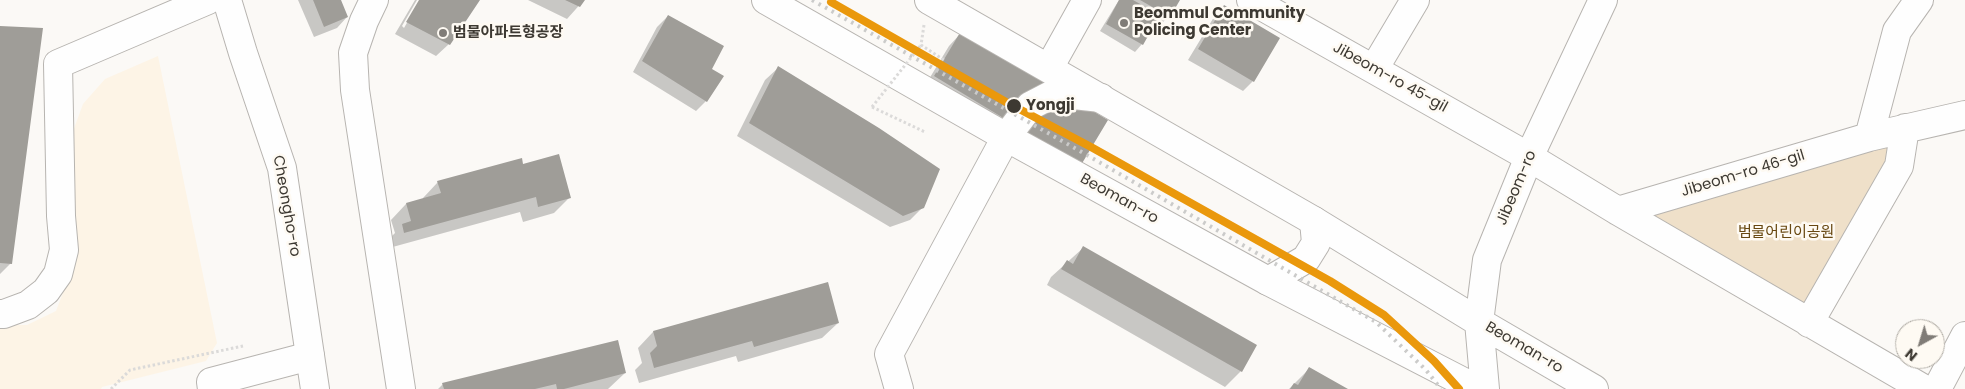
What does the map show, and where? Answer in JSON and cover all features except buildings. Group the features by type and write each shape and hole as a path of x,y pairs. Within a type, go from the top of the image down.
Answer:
{"street":[{"path":"0,314 28,304 46,291 58,274 64,250 61,216 58,64 179,5 208,0"},
{"name":"Cheongho-ro","path":"227,0 282,168 315,389"},
{"path":"374,0 364,21 353,53 355,90 401,389"},
{"name":"Beoman-ro","path":"766,0 1006,137 1463,385"},
{"path":"929,0 1049,68 1086,0"},
{"path":"1374,69 1415,0"},
{"name":"Jibeom-ro","path":"1485,389 1479,322 1487,260 1529,156 1603,0"},
{"path":"1869,137 1898,31 1919,0"},
{"name":"Jibeom-ro 45-gil","path":"1254,1 1529,156"},
{"name":"Beoman-ro","path":"1049,68 1314,221 1479,322 1594,389"},
{"path":"899,389 889,354 1006,137 1030,106 1055,93 1101,98"},
{"name":"Jibeom-ro 46-gil","path":"1618,211 1869,137 1965,115"},
{"path":"1810,323 1899,166 1905,128"},
{"path":"1529,156 1618,211 1924,389"},
{"path":"1268,280 1306,260 1316,243 1314,221"},
{"path":"1463,385 1479,322"},
{"path":"1937,389 1965,336"},
{"path":"212,389 211,382 310,356"}],"path":[{"path":"925,132 872,107 922,45 944,60"}],"shaded area":[{"path":"158,56 217,343 206,361 102,387 101,389 0,389 0,325 27,325 56,311 72,269 69,142 83,104 105,79"}],"green space":[{"name":"범물어린이공원","path":"1887,147 1895,159 1808,314 1632,213"}],"railway":[{"path":"812,0 1087,155 1376,322 1426,370 1441,389"}],"transit line":[{"path":"831,2 1006,102 1091,147 1330,281 1384,315 1434,361 1459,389"}],"place":[{"name":"Beommul Community Policing Center","path":"1124,23"},
{"name":"범물아파트형공장","path":"443,33"},
{"name":"Yongji","path":"1014,106"}]}
